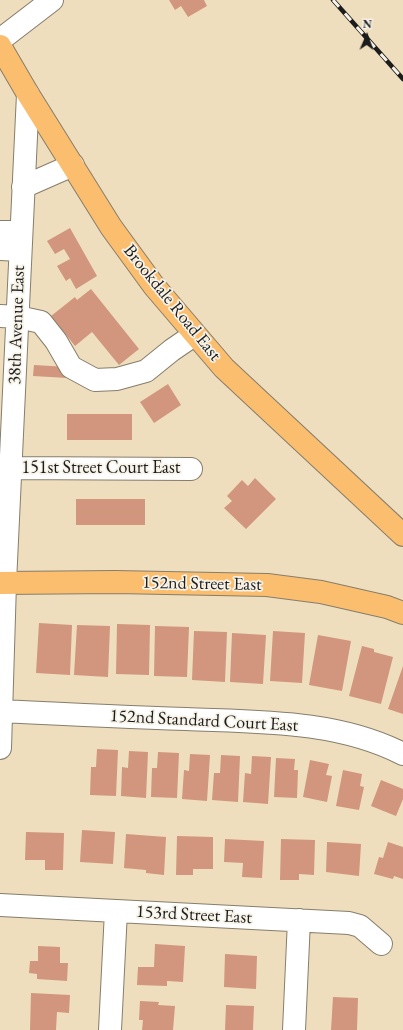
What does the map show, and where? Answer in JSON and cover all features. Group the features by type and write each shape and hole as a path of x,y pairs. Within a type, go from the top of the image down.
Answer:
{"main road":[{"name":"Brookdale Road East","path":"0,46 28,94 111,227 145,274 194,335 224,368 396,528 403,551"},
{"name":"152nd Street East","path":"3,583 116,582 267,585 321,592 387,607 402,607"}],"street":[{"path":"0,40 52,0"},
{"name":"38th Avenue East","path":"0,748 2,711 3,583 11,468 9,316 10,241 23,187 28,94"},
{"path":"23,187 73,165"},
{"path":"9,316 41,322 56,342 71,367 95,380 117,379 146,371 194,335"},
{"name":"151st Street Court East","path":"11,468 191,469"},
{"name":"152nd Standard Court East","path":"2,711 238,721 294,725 352,735 403,754"},
{"name":"153rd Street East","path":"0,905 349,923 360,926 381,944"},
{"path":"110,1030 116,911"},
{"path":"294,1030 299,920"}],"building":[{"path":"169,0 204,0 207,6 188,17 181,6 175,10"},
{"path":"70,228 97,276 76,289 70,278 66,281 57,266 70,259 64,249 55,254 47,241"},
{"path":"91,289 139,349 119,365 92,332 75,346 51,316 75,297 77,300"},
{"path":"34,365 68,367 67,378 33,376"},
{"path":"168,384 181,405 154,423 140,402"},
{"path":"67,414 132,414 132,440 67,440"},
{"path":"255,478 276,499 246,529 224,508 232,501 227,496 242,480 248,486"},
{"path":"76,499 145,499 145,525 76,525"},
{"path":"39,623 72,625 70,675 36,673"},
{"path":"117,624 150,625 149,675 116,674"},
{"path":"77,625 110,626 108,677 74,675"},
{"path":"155,626 189,627 187,677 154,676"},
{"path":"194,631 227,632 225,682 192,680"},
{"path":"273,631 305,633 302,683 270,681"},
{"path":"232,633 266,635 263,684 230,682"},
{"path":"318,635 351,641 342,691 309,685"},
{"path":"362,646 374,649 374,652 393,657 381,704 349,696"},
{"path":"403,666 403,714 388,709"},
{"path":"97,749 118,750 116,796 90,795 91,767 96,767"},
{"path":"129,751 148,752 146,798 121,796 122,767 128,768"},
{"path":"158,752 179,753 177,798 151,797 152,768 157,768"},
{"path":"190,754 210,755 207,801 182,799 184,770 189,771"},
{"path":"221,755 240,756 238,802 212,800 214,773 220,773"},
{"path":"252,756 271,757 268,804 243,802 245,773 251,774"},
{"path":"276,758 295,759 294,770 298,770 297,798 274,797"},
{"path":"310,760 329,764 326,775 332,776 327,802 303,797"},
{"path":"343,770 362,774 360,786 364,787 359,810 336,806"},
{"path":"381,780 403,789 403,799 396,816 371,806"},
{"path":"82,830 115,832 113,864 80,862"},
{"path":"26,832 64,833 63,870 45,870 45,860 25,860"},
{"path":"126,834 166,837 164,875 146,873 146,870 124,868"},
{"path":"177,836 213,837 213,869 193,869 193,875 176,875"},
{"path":"225,839 264,841 262,878 242,877 243,863 224,862"},
{"path":"281,839 315,840 314,875 299,874 299,880 280,880"},
{"path":"327,842 361,844 359,876 326,872"},
{"path":"388,842 403,847 403,879 394,876 393,879 374,874 379,857 383,858"},
{"path":"155,944 185,946 183,982 167,981 167,986 137,985 138,967 154,967"},
{"path":"38,946 60,947 60,963 68,963 67,981 37,979 37,974 29,973 30,961 38,961"},
{"path":"225,954 257,956 256,989 224,987"},
{"path":"31,993 70,995 69,1013 57,1012 56,1030 30,1030"},
{"path":"333,997 358,998 357,1030 331,1030"},
{"path":"140,1001 159,1002 158,1005 175,1006 173,1030 142,1030 143,1020 139,1020"},
{"path":"226,1005 254,1006 253,1030 225,1030"}],"railway":[{"path":"333,0 403,79"}]}
